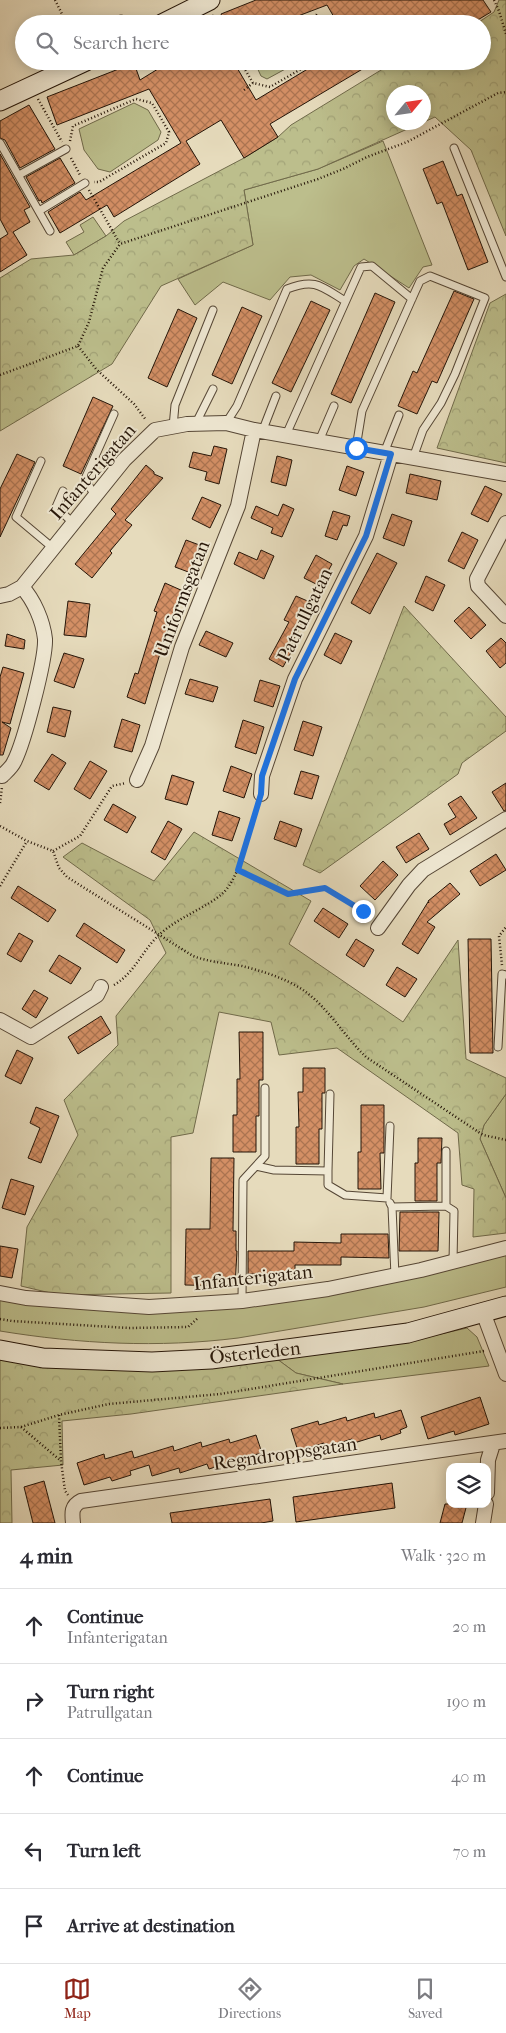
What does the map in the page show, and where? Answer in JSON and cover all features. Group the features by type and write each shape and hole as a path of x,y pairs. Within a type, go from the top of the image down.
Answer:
{"main road":[{"path":"180,15 210,0"},
{"path":"0,101 67,70"},
{"name":"Österleden","path":"0,1350 43,1358 152,1362 211,1359 408,1333 506,1306"}],"street":[{"name":"Infanterigatan","path":"22,588 124,460 154,430 196,423 226,423 258,431 506,474"},
{"name":"Uniformsgatan","path":"137,780 152,746 182,647 238,506 258,431"},
{"name":"Patrullgatan","path":"261,794 262,776 295,679 366,536 387,454"},
{"path":"506,523 478,580 478,586 506,616"},
{"path":"0,596 22,588 31,597 45,640 43,658 21,747 13,764 2,776"},
{"path":"378,928 408,885 423,870 506,819"},
{"path":"0,1020 32,1037 97,995 101,987"},
{"name":"Infanterigatan","path":"0,1293 26,1298 149,1307 242,1301 328,1289 395,1276 506,1248"},
{"path":"483,1312 506,1374"},
{"path":"488,1463 500,1443"},
{"name":"Regndroppsgatan","path":"73,1512 81,1501 105,1497 500,1443"},
{"path":"483,1523 485,1508"}],"lane":[{"path":"0,143 50,230"},
{"path":"454,148 506,277"},
{"path":"18,176 66,149"},
{"path":"39,211 85,183"},
{"path":"286,435 361,267 372,266 412,299"},
{"path":"356,448 362,411 420,281 430,276 485,298 455,374 441,403 423,430 413,458"},
{"path":"226,423 237,406 287,289 300,284 317,284 345,301"},
{"path":"174,427 174,405 213,310"},
{"path":"196,423 213,389"},
{"path":"258,431 276,396"},
{"path":"319,441 334,406"},
{"path":"95,496 85,479 114,414"},
{"path":"387,454 399,415"},
{"path":"41,461 16,517 53,548"},
{"path":"62,491 56,507 73,523"},
{"path":"498,1047 504,974"},
{"path":"242,1301 243,1180 264,1156 265,1088"},
{"path":"330,1094 328,1185 345,1195 387,1198"},
{"path":"390,1126 387,1198 392,1207 395,1276"},
{"path":"446,1151 446,1206"},
{"path":"256,1166 274,1170 328,1171"},
{"path":"392,1207 446,1206 454,1211 453,1262"}],"path":[{"path":"55,0 62,15"},
{"path":"494,0 506,34"},
{"path":"245,70 253,84"},
{"path":"244,90 253,84 270,87 299,70"},
{"path":"31,87 120,244"},
{"path":"0,375 78,346 89,322 103,268 120,244 318,179 406,142 498,93 506,92"},
{"path":"66,149 74,126 136,99 152,104 169,132 166,143 99,182 85,183"},
{"path":"78,346 96,369 134,404 154,430"},
{"path":"53,852 80,836 112,786 137,780"},
{"path":"101,987 115,984 130,973 160,934 190,913 221,895 227,889 238,870 261,794"},
{"path":"0,826 27,841 53,852 59,868 66,877 193,956 206,961 257,971 302,989 318,1002 349,1041 366,1057 483,1134 506,1140"},
{"path":"0,886 27,841"},
{"path":"238,870 288,894 325,888 363,911 378,928"},
{"path":"504,974 499,936 506,926"},
{"path":"0,1319 129,1328 188,1327 204,1312 204,1304"},
{"path":"0,1428 21,1427 59,1415 109,1404 220,1394 496,1349"},
{"path":"59,1415 61,1461 65,1491 73,1512"},
{"path":"21,1427 61,1461"}],"green space":[{"path":"499,0 506,0 506,236 471,150 435,117 431,119 431,85 386,85 386,130 405,130 318,169 244,190 253,245 161,286 112,364 0,431 0,278 31,259 74,255 106,236 124,221 244,158 278,137 291,125 381,70 491,70 490,15 494,12"},
{"path":"258,70 284,70 267,79 261,76"},
{"path":"134,103 148,110 161,132 158,140 110,172 98,169 84,150 79,129"},
{"path":"383,141 432,265 423,267 409,288 364,259 354,266 340,290 311,275 290,277 270,300 223,282 195,305 178,279 253,245 244,190 318,169"},
{"path":"93,217 106,236 74,255 66,242 84,232 80,225"},
{"path":"506,294 506,463 437,448 490,303"},
{"path":"404,606 506,717 506,731 462,763 458,774 320,873 303,865"},
{"path":"194,832 311,901 289,944 403,1022 458,940 466,1059 506,1078 506,1094 484,1125 480,1139 506,1198 506,1233 473,1237 474,1189 462,1185 458,1133 337,1048 279,1055 271,1022 219,1012 193,1133 171,1137 171,1293 59,1295 21,1286 27,1227 78,1135 64,1100 118,1045 116,1016 166,953 150,920 63,857 82,843 154,881"},
{"path":"506,1094 506,1198 480,1139 484,1125"},
{"path":"506,1255 506,1287 424,1307 238,1338 149,1344 89,1342 0,1331 0,1297 160,1310"},
{"path":"467,1328 477,1337 489,1366 343,1384 296,1373 277,1359 344,1351 423,1338"},
{"path":"0,1359 277,1359 296,1373 343,1384 131,1414 62,1421 63,1465 11,1470 12,1523 0,1523"}],"building":[{"path":"256,0 483,0 491,12 486,15 333,15 327,5 301,15 221,14"},
{"path":"116,70 136,70 140,80 156,70 238,70 256,100 306,70 361,70 270,124 278,137 244,158 221,120 186,141 200,164 114,217 107,205 60,233 48,212 80,192 86,200 181,143 149,89 57,125 47,97"},
{"path":"29,105 55,149 20,168 5,140 0,138 0,121"},
{"path":"0,154 30,207 24,210 30,222 13,232 27,255 0,272 0,239 8,234 0,219"},
{"path":"60,158 75,183 42,203 41,200 39,201 26,177"},
{"path":"443,161 457,196 462,194 488,262 468,270 442,202 437,204 423,169"},
{"path":"454,291 474,299 437,383 432,381 417,414 398,406 413,371 417,373"},
{"path":"375,293 395,302 351,403 331,394"},
{"path":"311,301 330,310 291,392 272,383"},
{"path":"242,307 262,316 232,384 212,375"},
{"path":"178,309 197,318 167,387 148,378"},
{"path":"93,397 113,406 81,474 63,466"},
{"path":"214,446 227,449 219,484 205,480 207,472 189,467 193,452 211,456"},
{"path":"17,454 35,462 0,537 0,489"},
{"path":"277,456 292,460 286,486 271,482"},
{"path":"146,465 154,474 163,478 125,520 132,525 110,551 112,553 92,578 75,564 116,514 111,509"},
{"path":"347,466 364,472 356,496 339,490"},
{"path":"410,474 441,481 437,500 406,493"},
{"path":"485,486 502,494 488,522 471,514"},
{"path":"202,497 221,505 210,528 192,519"},
{"path":"283,504 294,509 282,537 271,533 273,528 251,518 256,506 278,516"},
{"path":"333,511 350,516 347,526 343,525 337,540 325,536"},
{"path":"392,514 412,521 404,546 383,538"},
{"path":"462,532 478,540 464,569 448,561"},
{"path":"186,540 202,546 191,573 175,567"},
{"path":"261,550 274,556 264,579 234,564 239,552 257,560"},
{"path":"377,553 397,563 370,614 351,603"},
{"path":"316,555 332,564 320,586 304,578"},
{"path":"426,576 445,585 433,611 415,602"},
{"path":"165,583 183,591 166,633 145,704 127,697 135,673 138,674 157,612 154,611"},
{"path":"296,596 312,603 292,643 295,645 283,667 269,659 289,622 284,620"},
{"path":"68,601 90,604 86,637 64,635"},
{"path":"469,607 486,625 471,639 454,621"},
{"path":"206,631 233,643 226,657 199,645"},
{"path":"335,633 352,641 341,664 324,655"},
{"path":"7,634 25,640 24,649 5,646"},
{"path":"501,638 506,643 506,663 500,668 486,651"},
{"path":"64,653 84,659 74,688 54,681"},
{"path":"3,667 24,673 10,724 2,722 11,728 3,755 0,755 0,677"},
{"path":"190,679 218,687 213,702 185,694"},
{"path":"260,680 280,686 273,707 254,701"},
{"path":"53,707 71,711 65,737 47,732"},
{"path":"122,719 140,725 132,752 114,747"},
{"path":"243,720 264,727 256,754 235,747"},
{"path":"303,721 322,727 313,756 294,750"},
{"path":"52,754 66,763 49,790 34,781"},
{"path":"90,761 107,771 90,799 74,789"},
{"path":"231,766 252,774 244,798 223,791"},
{"path":"301,771 319,776 312,799 294,794"},
{"path":"172,775 194,782 187,805 165,799"},
{"path":"506,783 506,810 504,811 492,792"},
{"path":"461,796 477,818 450,835 444,824 456,817 448,804"},
{"path":"113,804 136,817 127,833 104,820"},
{"path":"219,811 240,818 232,841 212,835"},
{"path":"168,821 182,829 165,860 151,852"},
{"path":"280,821 302,829 296,847 274,839"},
{"path":"419,833 429,849 406,863 396,847"},
{"path":"496,854 506,870 480,886 470,871"},
{"path":"383,861 398,875 375,900 360,886"},
{"path":"450,883 460,894 427,922 435,927 418,954 402,944 429,903 428,901"},
{"path":"18,886 56,910 48,922 11,898"},
{"path":"323,908 348,924 339,938 314,921"},
{"path":"84,923 125,950 117,963 76,936"},
{"path":"19,933 33,941 21,962 7,954"},
{"path":"356,939 374,950 364,967 346,955"},
{"path":"468,939 491,939 493,1053 470,1053"},
{"path":"59,955 81,968 71,984 49,971"},
{"path":"397,967 417,979 405,997 386,985"},
{"path":"34,990 48,998 36,1018 22,1009"},
{"path":"101,1016 111,1033 78,1054 68,1037"},
{"path":"239,1032 263,1032 263,1080 259,1080 256,1152 233,1152 233,1115 237,1115 237,1079 240,1079"},
{"path":"17,1050 33,1058 21,1084 5,1076"},
{"path":"303,1068 325,1068 325,1093 322,1093 322,1129 319,1129 319,1164 296,1164 296,1127 299,1127 298,1092 303,1092"},
{"path":"361,1105 384,1105 384,1153 380,1153 381,1189 358,1189 358,1152 361,1152"},
{"path":"36,1107 59,1116 41,1163 28,1158 40,1128 30,1123"},
{"path":"418,1138 442,1138 441,1163 437,1163 437,1201 415,1201 415,1163 418,1163"},
{"path":"211,1158 234,1158 233,1231 236,1231 237,1251 235,1286 185,1285 186,1229 210,1229"},
{"path":"11,1179 34,1186 25,1215 2,1208"},
{"path":"400,1212 439,1212 438,1251 399,1251"},
{"path":"341,1234 388,1234 389,1258 341,1257 341,1265 295,1265 295,1274 248,1274 248,1251 294,1251 294,1242 341,1243"},
{"path":"0,1246 18,1249 12,1278 0,1276"},
{"path":"480,1397 489,1424 455,1435 454,1431 428,1439 421,1417"},
{"path":"401,1410 407,1427 400,1430 401,1433 381,1440 380,1435 354,1443 352,1439 326,1447 324,1443 298,1451 291,1429 318,1421 319,1425 346,1417 347,1421 374,1413 375,1418"},
{"path":"256,1435 262,1453 254,1455 256,1459 236,1465 235,1461 209,1469 207,1464 180,1473 179,1468 152,1476 149,1465 130,1471 131,1475 112,1481 110,1477 84,1485 77,1463 104,1454 105,1459 132,1451 134,1458 173,1446 174,1451 201,1442 202,1447 229,1439 230,1443"},
{"path":"44,1481 55,1523 33,1523 24,1487"},
{"path":"392,1483 395,1508 296,1522 293,1497"},
{"path":"270,1499 273,1521 261,1523 172,1523 170,1513"},
{"path":"445,1504 446,1508 466,1508 462,1523 440,1523"}],"route":[{"path":"356,448 391,454 366,536 295,679 262,776 261,794 238,870 288,894 325,888 363,911"}]}
